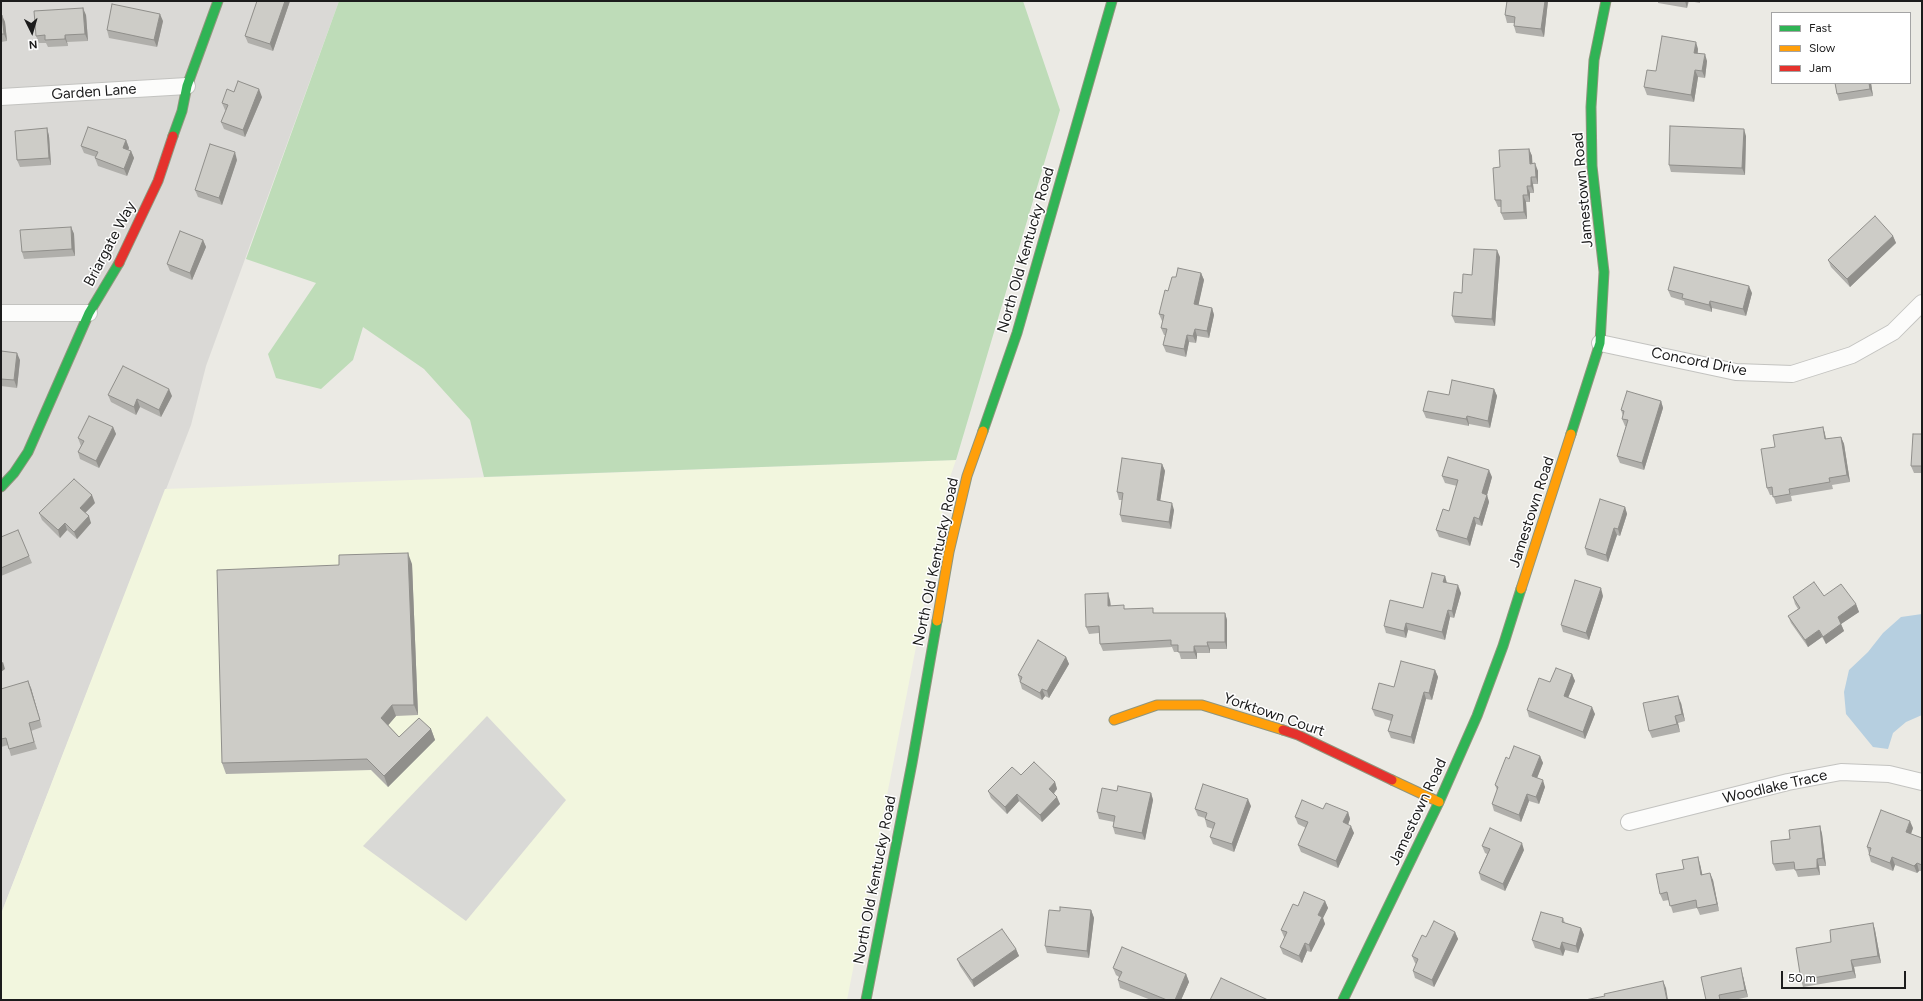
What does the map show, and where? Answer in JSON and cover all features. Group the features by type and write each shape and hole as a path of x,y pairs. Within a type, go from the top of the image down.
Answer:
{"street":[{"name":"Briargate Way","path":"1,487 14,473 28,452 89,313 118,266 158,181 182,111 187,86 218,1"},
{"name":"North Old Kentucky Road","path":"866,1000 912,763 949,552 967,476 1017,333 1112,1"},
{"name":"Jamestown Road","path":"1343,1000 1439,802 1477,716 1503,646 1600,343 1604,272 1592,166 1591,107 1594,60 1606,1"},
{"name":"Garden Lane","path":"1,97 187,86"},
{"name":"Concord Drive","path":"1600,343 1736,372 1792,374 1852,355 1893,332 1922,303"},
{"path":"1,313 89,313"},
{"name":"Yorktown Court","path":"1114,720 1157,705 1202,705 1243,716 1298,735 1439,802"},
{"name":"Woodlake Trace","path":"1629,822 1788,782 1840,772 1889,774 1922,782"}],"shaded area":[{"path":"1,1 339,1 206,366 191,425 1,914"},
{"path":"956,460 948,483 847,1000 1,1000 1,914 165,489"},
{"path":"487,716 566,800 466,921 363,846"}],"green space":[{"path":"339,1 1023,1 1060,110 956,460 484,477 470,420 424,369 363,327 353,360 321,389 276,378 268,354 316,283 246,259"}],"water":[{"path":"1922,614 1922,715 1906,722 1893,733 1888,749 1873,747 1846,714 1844,692 1849,670 1868,652 1883,633 1901,617"}],"building":[{"path":"257,1 285,1 270,44 245,36"},
{"path":"1507,1 1545,1 1541,29 1514,26 1515,17 1505,15"},
{"path":"112,4 160,14 154,40 107,30"},
{"path":"83,8 85,34 65,35 65,39 45,40 45,35 36,36 34,11"},
{"path":"2,15 4,34 1,34"},
{"path":"1662,36 1696,42 1694,53 1705,54 1702,71 1695,70 1691,95 1644,87 1647,70 1656,71"},
{"path":"238,81 259,89 243,130 221,122 228,105 222,103 227,89 234,92"},
{"path":"1835,84 1869,84 1870,89 1837,94"},
{"path":"1670,126 1744,129 1742,168 1669,165"},
{"path":"88,127 126,140 123,148 131,151 124,169 95,158 98,152 81,146"},
{"path":"47,128 49,158 17,160 15,131"},
{"path":"210,144 235,152 219,198 195,190"},
{"path":"1529,149 1530,164 1535,163 1536,177 1531,177 1531,186 1527,186 1528,195 1523,195 1524,212 1501,213 1501,200 1495,200 1493,168 1500,167 1499,150"},
{"path":"1875,216 1893,236 1847,279 1828,260"},
{"path":"71,227 72,249 22,252 20,230"},
{"path":"180,231 203,240 190,273 167,264"},
{"path":"1474,249 1497,250 1492,319 1452,316 1454,292 1462,293 1463,274 1472,275"},
{"path":"1674,267 1749,286 1743,309 1710,301 1709,305 1682,298 1683,294 1668,290"},
{"path":"1178,268 1201,273 1194,304 1212,308 1207,331 1195,329 1193,336 1187,335 1184,349 1163,345 1167,329 1161,328 1164,315 1159,314 1165,290 1168,291 1172,277 1176,277"},
{"path":"1,351 17,353 14,380 1,379"},
{"path":"123,366 169,389 159,410 137,399 134,407 108,395"},
{"path":"1452,380 1494,389 1488,421 1467,416 1466,419 1423,411 1428,391 1449,395"},
{"path":"1627,391 1661,401 1642,463 1617,456 1628,420 1622,419 1624,411 1621,410"},
{"path":"89,416 113,427 96,461 78,452 84,441 78,438"},
{"path":"1823,427 1825,439 1841,437 1847,475 1829,478 1830,482 1789,489 1790,494 1773,497 1772,487 1767,488 1761,449 1775,447 1773,435"},
{"path":"1913,434 1922,434 1922,466 1911,466"},
{"path":"1448,457 1489,470 1482,493 1487,495 1479,519 1474,517 1467,539 1436,530 1443,509 1449,511 1458,480 1442,476"},
{"path":"1122,458 1162,464 1157,500 1172,503 1169,522 1120,515 1123,493 1117,492"},
{"path":"74,479 92,495 80,508 89,516 74,532 65,523 58,530 39,513"},
{"path":"1600,499 1625,507 1618,529 1614,528 1606,555 1585,548"},
{"path":"18,530 29,556 1,568 1,537"},
{"path":"408,553 414,705 392,705 381,718 399,737 419,718 431,729 384,776 367,759 222,763 217,570 339,565 339,555"},
{"path":"1432,573 1445,576 1443,582 1458,585 1452,611 1448,610 1442,632 1406,623 1404,631 1384,626 1390,600 1423,608"},
{"path":"1575,580 1601,588 1586,633 1561,625"},
{"path":"1814,582 1824,596 1841,584 1856,604 1838,617 1841,624 1823,637 1819,630 1805,640 1788,616 1800,608 1793,597"},
{"path":"1108,593 1108,606 1124,605 1124,609 1153,608 1153,613 1225,613 1225,642 1207,642 1208,646 1194,646 1194,652 1178,652 1178,645 1171,645 1171,640 1100,644 1099,626 1086,627 1085,594"},
{"path":"1038,640 1066,657 1047,691 1042,689 1040,693 1020,682 1022,677 1018,675"},
{"path":"1401,661 1435,670 1429,693 1424,692 1411,737 1388,731 1393,715 1372,709 1379,683 1394,687"},
{"path":"1556,668 1572,674 1564,696 1592,707 1583,732 1527,710 1539,678 1550,682"},
{"path":"28,681 40,720 29,723 34,742 9,749 6,738 1,739 1,689"},
{"path":"1678,696 1682,714 1675,716 1677,724 1649,731 1643,703"},
{"path":"1514,746 1540,756 1532,776 1543,780 1536,797 1527,794 1519,815 1492,804 1498,787 1495,785 1506,757 1509,759"},
{"path":"1034,762 1055,782 1049,789 1057,797 1040,815 1017,794 1005,807 988,791 1012,767 1021,775"},
{"path":"1203,784 1248,799 1232,844 1210,837 1215,823 1205,819 1207,813 1195,809"},
{"path":"1118,786 1151,793 1142,833 1113,827 1115,816 1097,812 1102,788 1117,791"},
{"path":"1302,800 1323,809 1326,803 1348,812 1343,822 1351,826 1336,861 1298,845 1308,822 1295,817"},
{"path":"1881,810 1910,821 1906,832 1922,838 1922,865 1917,863 1914,866 1892,857 1890,863 1869,855 1871,848 1867,847"},
{"path":"1820,826 1823,858 1817,859 1817,868 1795,870 1794,862 1773,864 1771,841 1790,839 1789,830"},
{"path":"1490,828 1522,843 1503,884 1479,873 1490,849 1482,846"},
{"path":"1698,857 1701,875 1710,873 1717,904 1697,908 1696,900 1670,906 1667,892 1660,894 1656,874 1684,869 1682,860"},
{"path":"1304,892 1325,901 1318,915 1322,917 1309,945 1305,943 1299,956 1280,947 1287,932 1281,930 1293,904 1298,906"},
{"path":"1060,907 1091,910 1087,951 1045,946 1049,910 1060,911"},
{"path":"1541,912 1563,918 1562,922 1581,928 1576,946 1562,942 1560,949 1532,940"},
{"path":"1434,921 1455,932 1432,980 1413,971 1418,959 1412,956 1422,935 1426,937"},
{"path":"1873,923 1878,956 1851,960 1853,971 1801,980 1796,948 1831,942 1830,930"},
{"path":"1002,929 1016,949 972,980 957,959"},
{"path":"1122,947 1186,974 1175,1000 1167,1000 1118,980 1122,972 1113,968"},
{"path":"1741,968 1745,990 1719,995 1720,1000 1706,1000 1701,977"},
{"path":"1221,978 1268,1000 1210,1000"},
{"path":"1663,981 1667,1000 1585,1000 1605,996 1604,994"}],"traffic: fast":[{"path":"173,136 182,111 187,86 218,1"},
{"path":"983,431 1017,333 1112,1"},
{"path":"1571,434 1600,343 1604,272 1592,166 1591,107 1594,60 1606,1"},
{"path":"1,487 14,473 28,452 89,313 119,263"},
{"path":"1343,1000 1439,802 1477,716 1503,646 1521,589"},
{"path":"866,1000 912,763 937,621"}],"traffic: slow":[{"path":"937,621 949,552 967,476 983,431"},
{"path":"1521,589 1571,434"},
{"path":"1114,720 1157,705 1202,705 1283,730"},
{"path":"1392,780 1439,802"}],"traffic: jam":[{"path":"119,263 158,181 173,136"},
{"path":"1283,730 1298,735 1392,780"}]}
